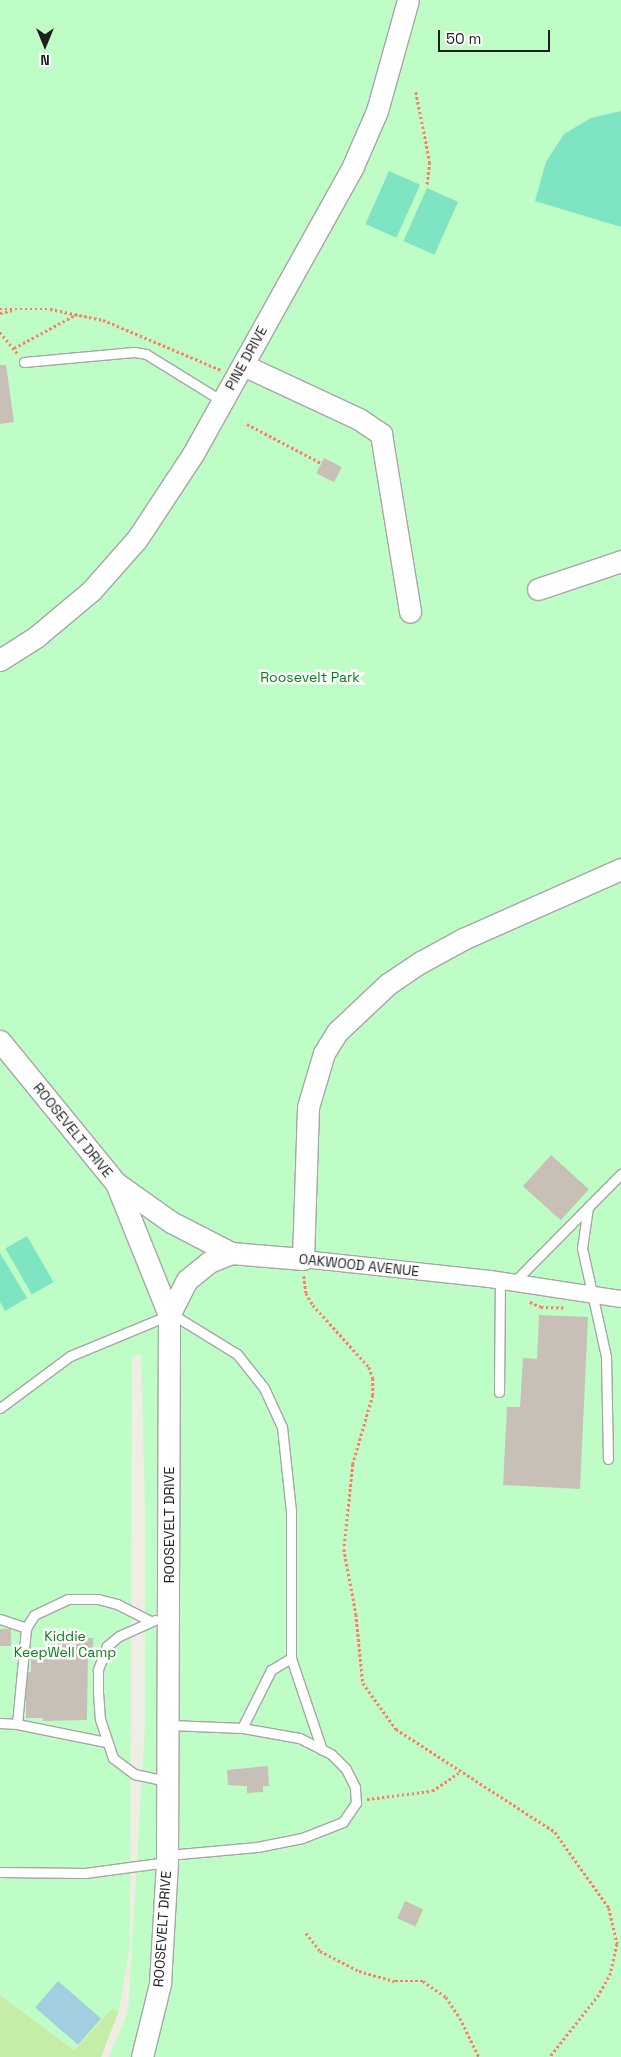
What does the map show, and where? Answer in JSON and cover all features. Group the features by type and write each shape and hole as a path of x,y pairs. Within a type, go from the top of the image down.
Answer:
{"street":[{"name":"PINE DRIVE","path":"0,660 64,616 114,566 172,488 332,208 364,142 384,87 408,0"},
{"path":"239,371 359,419 381,434 410,612"},
{"path":"538,589 621,561"},
{"path":"304,1268 308,1107 324,1053 337,1032 374,995 421,962 463,938 621,869"},
{"name":"ROOSEVELT DRIVE","path":"0,1041 116,1183 169,1315 160,1618 170,1725 167,1859 160,1984 142,2057"},
{"name":"OAKWOOD AVENUE","path":"116,1183 171,1222 231,1253 304,1268 507,1281 621,1299"},
{"path":"169,1315 187,1280 209,1262 231,1253"}],"lane":[{"path":"24,362 134,352 146,354 222,401"},
{"path":"499,1392 507,1281 621,1174"},
{"path":"588,1207 582,1248 606,1356 608,1459"},
{"path":"0,1408 70,1356 169,1315 180,1319 237,1354 264,1388 282,1427 292,1511 291,1658 322,1750"},
{"path":"17,1724 26,1628 34,1615 68,1599 98,1599 160,1618"},
{"path":"160,1618 119,1636 102,1656 98,1692 106,1742 122,1767 149,1779 169,1781"},
{"path":"0,1619 26,1628"},
{"path":"242,1728 272,1670 291,1658"},
{"path":"0,1722 106,1742"},
{"path":"0,1872 85,1873 302,1838 343,1822 356,1803 351,1776 331,1754 299,1738 242,1728 170,1725"}],"path":[{"path":"416,92 430,162 427,185"},
{"path":"0,309 26,308 79,314 130,329 239,371"},
{"path":"0,313 26,308"},
{"path":"14,348 79,314"},
{"path":"0,332 24,362"},
{"path":"247,424 322,463"},
{"path":"304,1268 306,1293 313,1305 369,1367 373,1378 373,1395 353,1464 344,1549 356,1614 363,1683 396,1729 459,1773 556,1832 609,1908 617,1944 611,1973 599,1996 550,2057"},
{"path":"356,1803 396,1793 432,1791 459,1773"},
{"path":"306,1933 320,1952 359,1971 395,1981 423,1981 446,1998 460,2018 479,2057"}],"green space":[{"name":"Roosevelt Park","path":"0,0 621,0 621,2057 109,2057 128,2012 145,1726 145,1508 141,1354 132,1357 130,1945 119,2011 112,2009 74,2050 0,1995"},
{"path":"621,111 621,227 535,201 546,162 564,134 591,118"},
{"path":"389,171 420,185 396,238 365,224"},
{"path":"427,188 458,202 434,255 403,241"},
{"path":"27,1236 54,1282 32,1294 5,1248"},
{"path":"0,1253 27,1298 5,1311 0,1302"},
{"path":"0,1995 74,2050 112,2009 119,2011 101,2057 0,2057"}],"water":[{"path":"58,1981 101,2018 78,2045 35,2007"}],"building":[{"path":"0,365 6,365 14,422 0,424"},
{"path":"324,458 342,467 334,482 316,473"},
{"path":"551,1155 589,1189 561,1220 523,1186"},
{"path":"539,1315 588,1317 580,1489 503,1485 507,1407 520,1407 523,1358 537,1359"},
{"path":"0,1629 11,1629 11,1646 0,1646"},
{"path":"48,1638 93,1638 93,1649 88,1649 87,1720 43,1721 43,1718 26,1718 26,1672 31,1672 31,1651 48,1651"},
{"path":"268,1766 269,1786 263,1786 263,1792 247,1793 247,1786 228,1785 227,1770"},
{"path":"405,1901 423,1909 416,1926 397,1918"}],"park label":[{"name":"Kiddie KeepWell Camp","path":"65,1644"}]}
